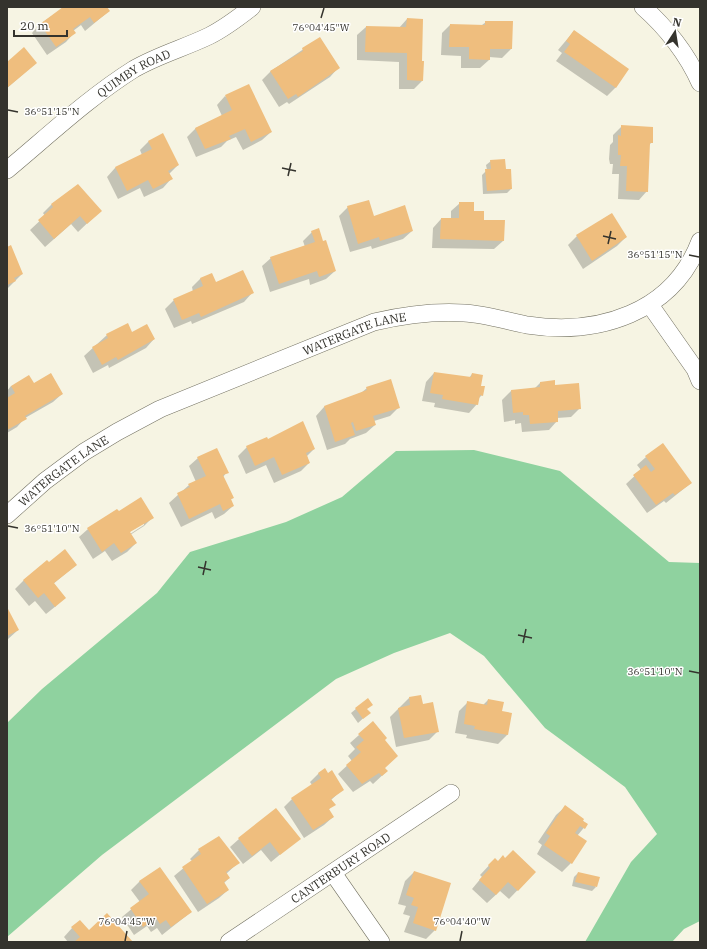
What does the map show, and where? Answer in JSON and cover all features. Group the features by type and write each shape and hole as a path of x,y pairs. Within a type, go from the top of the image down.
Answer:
{"street":[{"name":"QUIMBY ROAD","path":"7,170 103,91 135,69 169,51 208,36 228,26 252,7"},
{"path":"646,8 681,51 700,83"},
{"path":"700,241 695,255 684,274 669,290 650,305 695,369 700,381"},
{"name":"WATERGATE LANE","path":"7,515 45,481 84,452 160,409 374,322 404,315 435,312 466,313 528,325 559,327 589,325 617,319 650,305"},
{"name":"CANTERBURY ROAD","path":"229,942 451,794"},
{"path":"333,873 381,942"}],"shaded area":[{"path":"474,450 560,471 669,562 700,563 700,921 684,929 672,942 585,942 631,862 657,834 625,787 545,728 484,656 450,633 394,653 336,679 102,855 7,937 7,723 42,689 157,593 190,552 286,522 342,497 396,451"}],"building":[{"path":"63,7 107,7 110,11 94,23 90,17 73,29 76,33 56,47 40,24"},
{"path":"407,18 423,19 423,81 407,80 407,53 365,52 366,26 406,27"},
{"path":"485,21 513,21 512,49 490,49 490,60 469,59 469,47 449,47 450,24 485,25"},
{"path":"574,30 629,69 616,88 564,52 570,44 566,41"},
{"path":"320,37 340,68 298,97 296,94 288,99 270,71 303,51 302,48"},
{"path":"24,47 37,63 7,88 7,62"},
{"path":"249,84 272,132 251,142 245,129 229,136 231,139 205,149 195,128 232,110 225,95"},
{"path":"621,125 653,127 653,143 650,143 648,192 626,191 627,166 620,166 621,155 618,155 618,135 621,136"},
{"path":"163,133 179,165 168,171 173,179 153,189 148,180 127,191 115,167 152,149 148,141"},
{"path":"505,159 506,169 511,169 512,189 487,191 485,169 491,169 490,160"},
{"path":"78,184 102,211 87,224 80,216 54,239 38,220 53,207 51,204"},
{"path":"369,200 374,216 405,205 413,231 380,241 379,237 358,244 347,206"},
{"path":"459,202 474,202 474,211 484,211 484,220 505,220 504,241 440,239 441,218 459,218"},
{"path":"612,213 627,237 592,261 576,235"},
{"path":"319,228 323,241 326,240 336,271 319,277 317,271 279,284 270,257 315,242 311,231"},
{"path":"11,245 23,274 14,278 16,281 7,285 7,247"},
{"path":"243,270 254,293 201,317 199,313 182,320 173,299 203,286 200,278 212,273 216,282"},
{"path":"128,323 132,332 147,324 155,339 118,360 116,357 102,365 92,347 108,338 106,334"},
{"path":"434,372 471,377 472,373 483,375 481,386 485,386 483,396 480,395 478,405 442,399 443,395 430,393"},
{"path":"51,373 63,394 25,416 27,419 7,430 7,398 15,393 11,386 29,375 34,383"},
{"path":"391,379 400,408 373,416 376,425 356,431 353,422 351,423 355,435 335,442 324,406 367,390 366,387"},
{"path":"555,380 555,385 579,383 581,409 558,411 558,422 530,424 529,415 523,415 523,412 513,413 511,390 540,387 540,382"},
{"path":"303,421 315,449 306,453 310,463 282,475 274,457 255,466 246,446 267,437 268,439"},
{"path":"663,443 692,483 675,495 673,493 656,505 633,475 646,465 651,472 655,469 645,456"},
{"path":"217,448 229,473 223,475 234,498 231,499 234,506 223,511 220,504 189,519 177,493 190,487 188,484 206,476 197,457"},
{"path":"141,497 154,518 130,532 137,543 121,553 114,543 102,552 87,528 117,509 119,511"},
{"path":"65,549 77,565 54,583 66,598 55,607 44,593 38,598 23,580 47,560 49,562"},
{"path":"7,607 19,630 7,636"},
{"path":"421,695 423,704 433,702 439,732 404,738 398,708 410,705 409,697"},
{"path":"368,698 373,705 367,709 371,713 363,719 355,708"},
{"path":"488,699 504,702 502,711 512,713 508,735 474,729 475,726 464,724 467,701 487,705"},
{"path":"373,721 387,738 385,740 398,756 385,768 388,771 382,776 379,773 362,784 346,765 361,752 356,747 364,740 358,734"},
{"path":"325,768 328,773 332,770 344,790 331,799 336,805 329,809 334,817 313,830 291,798 321,778 318,773"},
{"path":"565,805 584,819 583,821 588,824 585,829 580,826 575,833 587,841 572,864 544,845 550,836 546,833"},
{"path":"276,808 301,839 280,855 270,842 252,856 238,838"},
{"path":"219,836 240,863 226,872 230,878 224,882 229,890 207,904 182,867 201,854 198,849"},
{"path":"513,850 536,872 518,891 508,882 496,895 479,880 490,868 488,865 495,858 498,861 503,855 505,858"},
{"path":"160,867 192,912 171,927 166,920 160,924 156,918 143,927 130,908 149,894 139,881"},
{"path":"414,871 451,883 436,931 413,923 418,907 411,905 414,898 406,895"},
{"path":"578,872 600,877 597,887 575,882"},
{"path":"107,913 133,942 74,942 80,937 71,927 80,920 89,930"}]}
